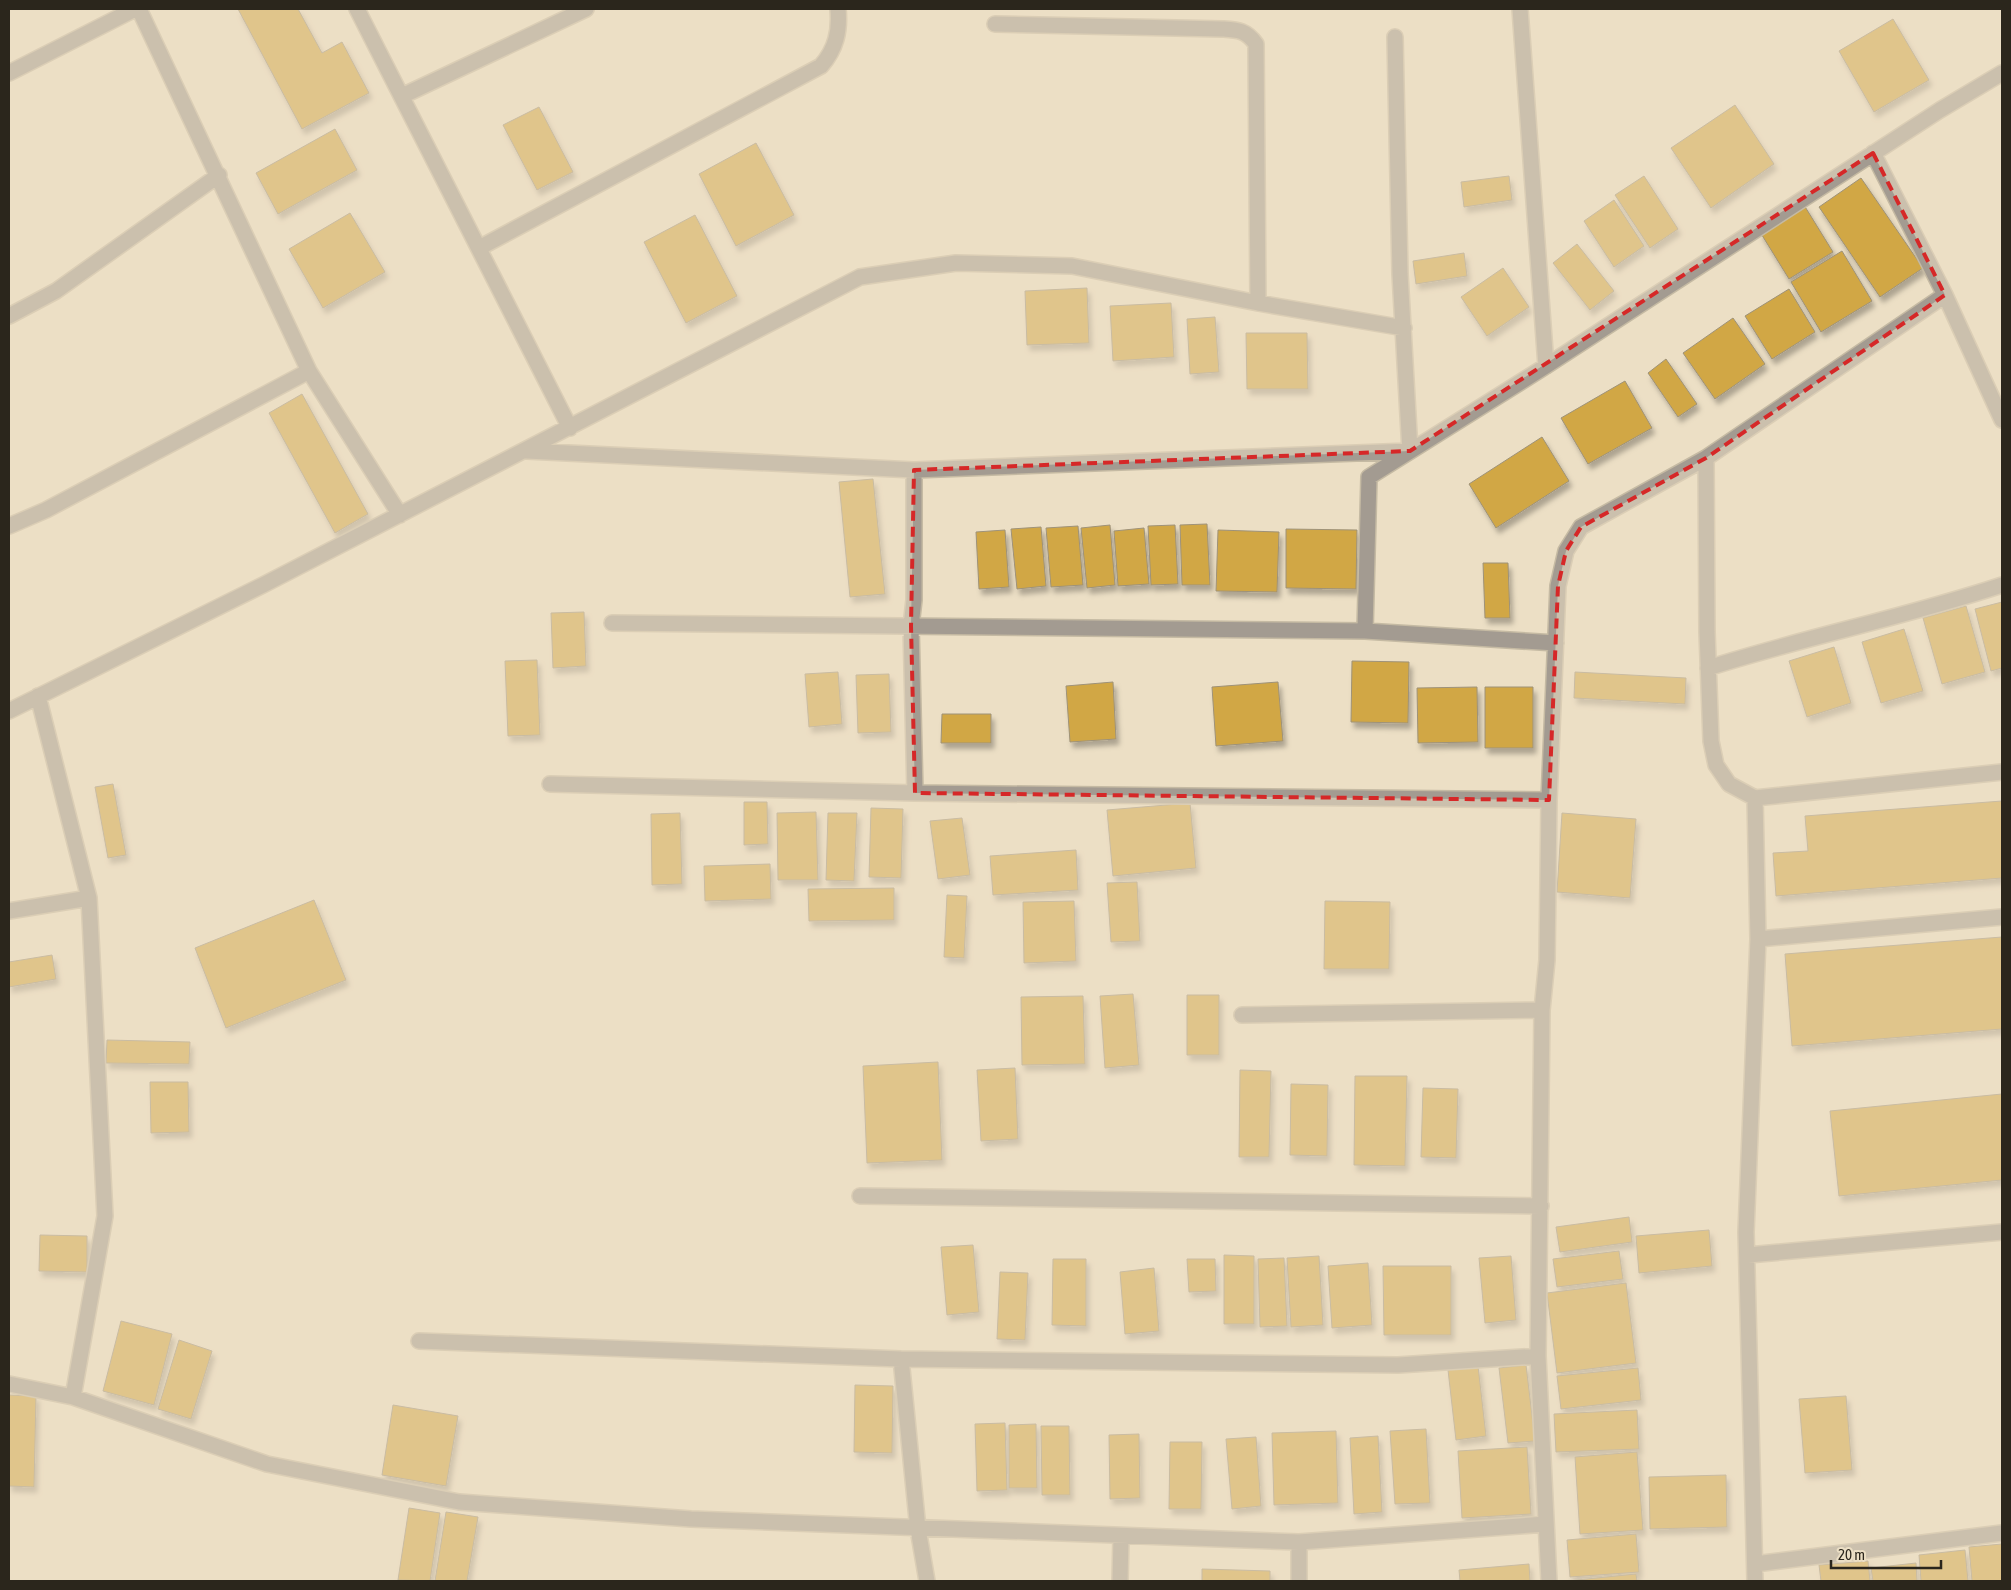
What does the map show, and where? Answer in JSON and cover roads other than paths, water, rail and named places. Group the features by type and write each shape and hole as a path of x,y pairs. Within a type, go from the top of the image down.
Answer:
{"street":[{"path":"9,73 135,9"},
{"path":"139,9 219,175 309,371 400,515"},
{"path":"357,9 570,428"},
{"path":"402,96 586,9"},
{"path":"479,248 821,66 831,54 840,26 838,9"},
{"path":"1520,9 1546,366"},
{"path":"995,24 1222,29 1243,30 1250,35 1256,44 1258,303"},
{"path":"1395,37 1404,328 1410,451"},
{"path":"1365,631 1369,478 1546,366 1873,153 2002,73"},
{"path":"1873,153 1945,294 2002,420"},
{"path":"9,316 56,291 219,175"},
{"path":"9,711 526,451 860,277 956,263 1072,266 1258,303 1404,328"},
{"path":"1549,1581 1538,1356 1542,1010 1547,960 1549,800 1558,586 1566,551 1581,527 1706,458 1945,294"},
{"path":"9,526 46,510 309,371"},
{"path":"526,451 914,470 1410,451"},
{"path":"1706,458 1708,668 1711,741 1716,765 1729,784 1755,798 2002,772"},
{"path":"914,470 914,600 911,626 915,794"},
{"path":"1708,668 1771,648 1956,600 2002,585"},
{"path":"612,623 1365,631 1556,643"},
{"path":"38,696 90,898 105,1216 73,1397"},
{"path":"550,784 915,794 1549,800"},
{"path":"1755,798 1758,939 1746,1232 1756,1581"},
{"path":"9,911 90,898"},
{"path":"1758,939 2002,918"},
{"path":"1242,1015 1542,1010"},
{"path":"860,1196 1541,1206"},
{"path":"1748,1255 2002,1232"},
{"path":"419,1341 901,1359 1398,1365 1538,1356"},
{"path":"901,1359 918,1529 927,1581"},
{"path":"9,1384 73,1397 267,1464 459,1502 691,1520 1299,1542 1546,1524"},
{"path":"1755,1564 2002,1533"},
{"path":"1120,1581 1121,1537"},
{"path":"1298,1581 1299,1542"}]}
